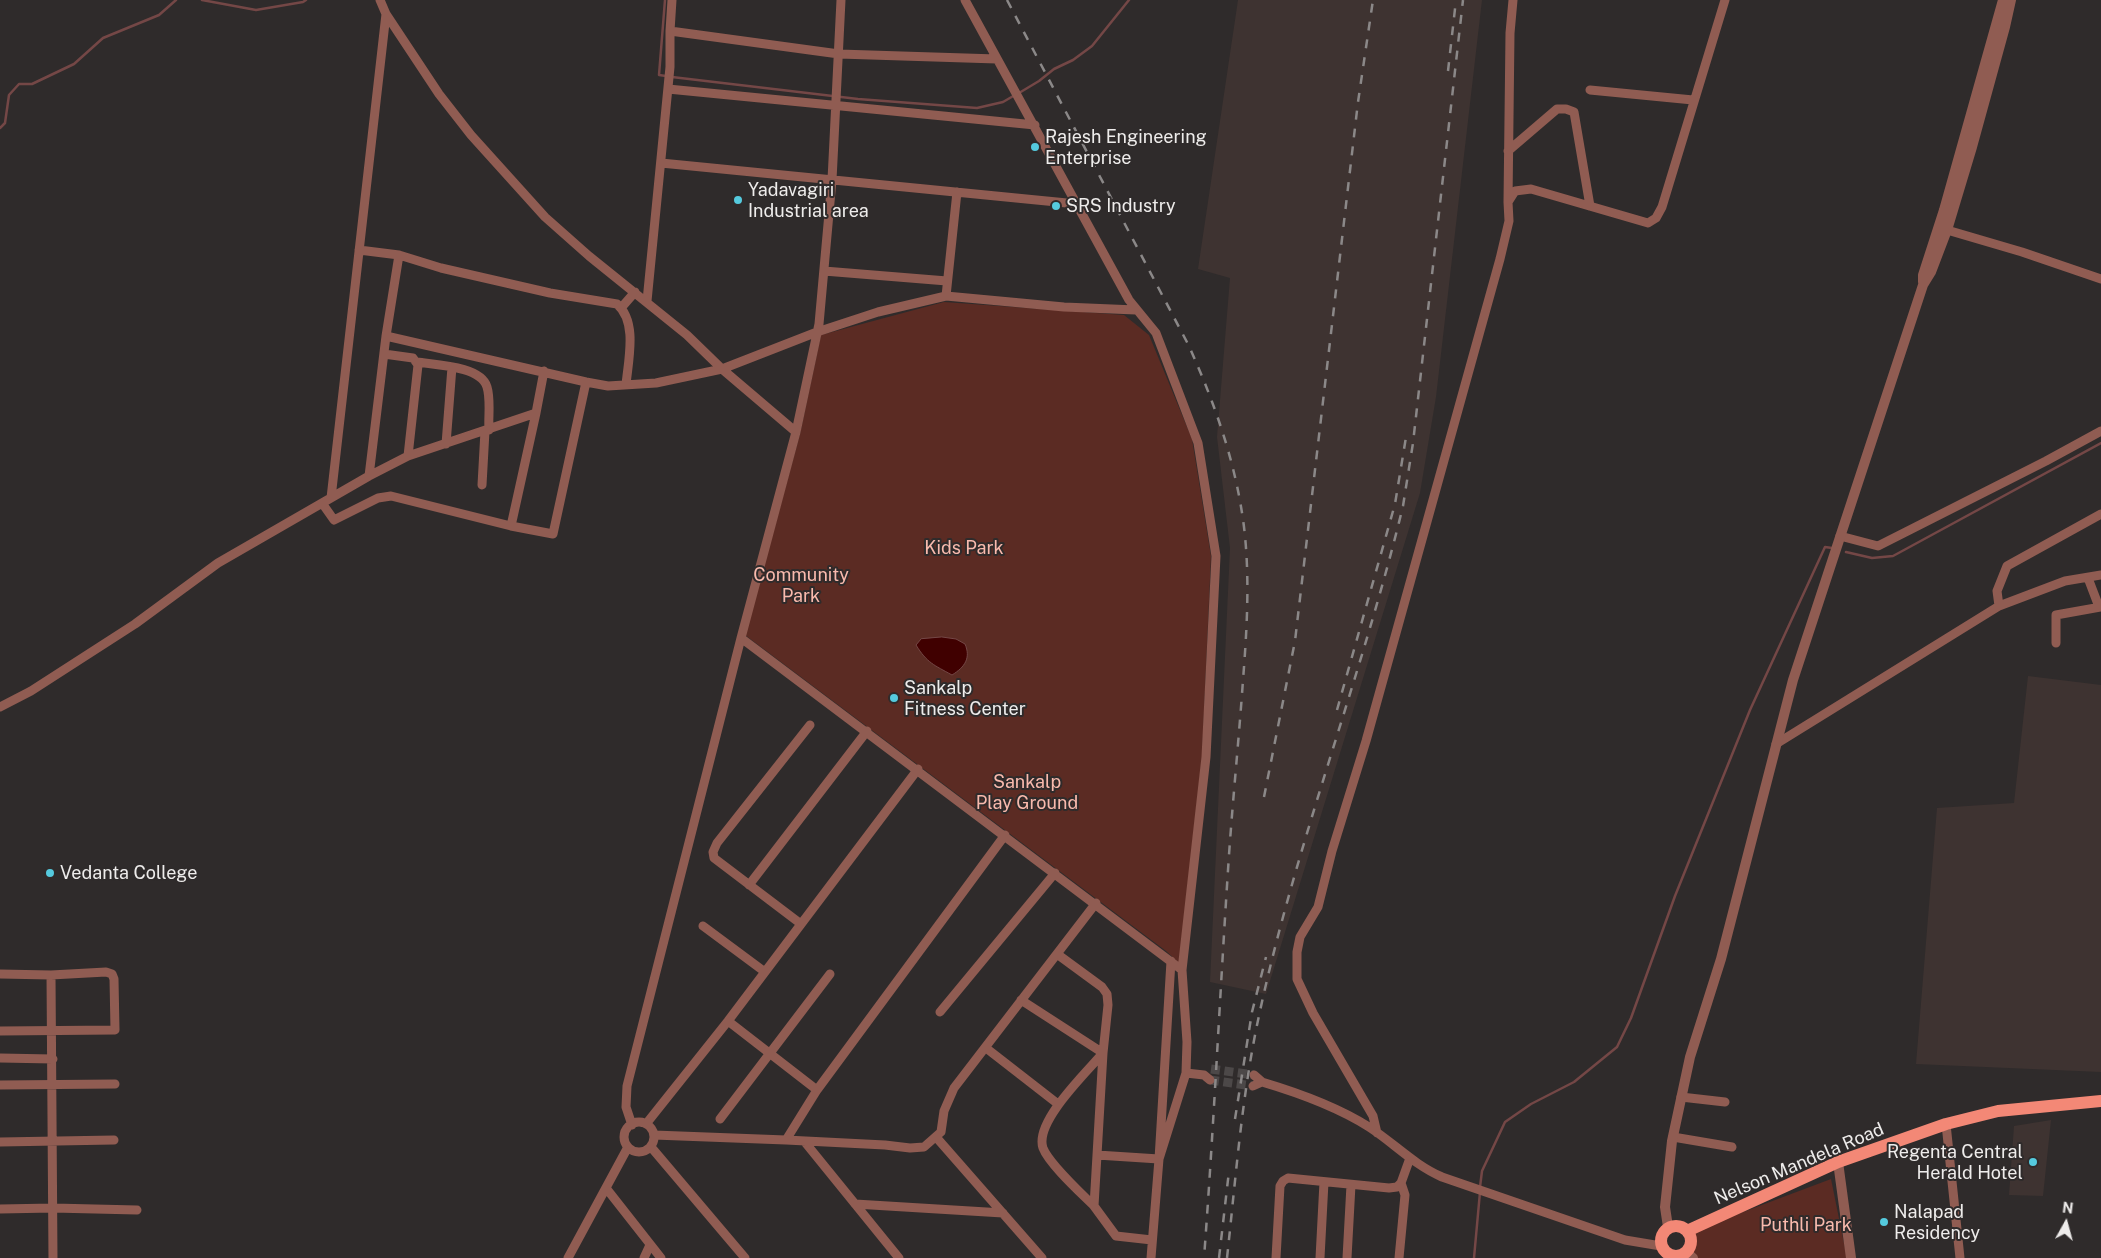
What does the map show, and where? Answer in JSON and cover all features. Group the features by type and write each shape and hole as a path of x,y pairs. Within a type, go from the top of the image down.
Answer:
{"main road":[{"name":"Nelson Mandela Road","path":"1687,1231 1838,1162 1946,1124 1998,1111 2101,1101"},
{"path":"1678,1226 1687,1231 1691,1239 1690,1255 1676,1256 1663,1252 1662,1233 1668,1227 1678,1226"}],"street":[{"path":"380,0 386,14 439,94 505,175 544,217 687,335 722,370 796,432"},
{"path":"646,301 670,67 672,0"},
{"path":"632,1125 626,1107 627,1086 741,638 796,432 817,332 832,180 841,0"},
{"path":"965,0 1136,310 1156,333 1198,443 1216,556 1206,757 1182,970 1187,1042 1186,1073 1160,1159"},
{"path":"1377,1133 1373,1116 1313,1013 1297,979 1297,952 1300,937 1318,907 1332,852 1374,713 1509,221 1510,33 1513,0"},
{"path":"1508,202 1515,191 1531,189 1648,223 1656,218 1662,207 1725,0"},
{"path":"1668,1227 1665,1207 1673,1137 1690,1056 1721,959 1793,680 1923,285 1926,266 1944,210 2003,0"},
{"path":"1923,285 1931,272 1947,230 1972,147 2011,0"},
{"path":"386,14 359,250 327,501 334,520 378,498 391,496 511,526 553,534 586,382"},
{"path":"670,31 839,54 997,59"},
{"path":"668,87 1035,126"},
{"path":"1590,90 1693,100"},
{"path":"1508,151 1557,110 1566,109 1574,112 1590,206"},
{"path":"661,163 1077,204"},
{"path":"946,296 946,281 957,192"},
{"path":"1947,230 2022,252 2101,280"},
{"path":"359,250 399,255 441,268 550,293 611,302 625,311 628,321 630,346 626,385"},
{"path":"369,476 386,336 399,255"},
{"path":"824,271 946,281"},
{"path":"621,308 635,292"},
{"path":"386,336 608,386 656,383 722,370 817,332 878,312 946,296 1064,307 1136,310"},
{"path":"384,354 413,358 417,362 472,372 485,383 487,388 487,430 482,485"},
{"path":"408,456 417,362"},
{"path":"446,444 452,367"},
{"path":"511,526 544,371"},
{"path":"0,707 31,692 135,624 218,563 369,476 408,456 536,413"},
{"path":"1840,536 1878,546 2037,466 2101,431"},
{"path":"1999,606 1997,592 2007,566 2101,514"},
{"path":"1776,744 1999,606 2065,581 2101,574"},
{"path":"2056,642 2056,615 2100,607 2088,578"},
{"path":"741,638 1096,903 1182,970"},
{"path":"801,924 714,858 713,852 717,843 810,725"},
{"path":"749,885 867,732"},
{"path":"646,1124 728,1021 918,769"},
{"path":"786,1140 817,1090 1005,835"},
{"path":"940,1012 1055,873"},
{"path":"654,1135 786,1140 910,1148 924,1147 941,1132 944,1111 954,1088 1096,903"},
{"path":"703,926 765,972"},
{"path":"1057,954 1102,987 1107,994 1108,1005 1103,1053 1094,1206"},
{"path":"1151,1258 1160,1159 1171,961"},
{"path":"0,974 51,975 106,972 112,974 114,979 115,1030 0,1031"},
{"path":"720,1119 830,974"},
{"path":"51,975 53,1030 53,1258"},
{"path":"1021,1000 1103,1053"},
{"path":"728,1021 817,1090"},
{"path":"986,1048 1058,1104"},
{"path":"1103,1053 1058,1104 1047,1124 1042,1147 1048,1157 1094,1206 1116,1236 1152,1240"},
{"path":"0,1058 53,1059"},
{"path":"1186,1073 1208,1075"},
{"path":"1254,1075 1262,1082 1327,1105 1354,1118 1430,1172 1489,1194 1663,1252"},
{"path":"1253,1086 1262,1082"},
{"path":"0,1085 115,1084"},
{"path":"1681,1097 1725,1102"},
{"path":"568,1258 628,1147 625,1135 632,1125 639,1122 651,1128 654,1135 651,1147"},
{"path":"1946,1124 1960,1258"},
{"path":"936,1137 1042,1258"},
{"path":"1673,1137 1732,1147"},
{"path":"0,1142 114,1140"},
{"path":"804,1141 899,1258"},
{"path":"628,1147 640,1152 651,1147"},
{"path":"651,1147 745,1258"},
{"path":"1097,1155 1160,1159"},
{"path":"1276,1258 1280,1186 1283,1181 1288,1178 1397,1188 1401,1183 1410,1158"},
{"path":"1838,1162 1851,1258"},
{"path":"1320,1258 1324,1182"},
{"path":"1399,1258 1405,1195 1401,1183"},
{"path":"1347,1258 1351,1185"},
{"path":"606,1188 661,1258"},
{"path":"855,1204 1003,1213"},
{"path":"0,1208 137,1210"},
{"path":"644,1258 650,1246"}],"shaded area":[{"path":"1238,0 1482,0 1436,397 1420,493 1266,994 1210,982 1230,548 1217,437 1230,278 1198,269"},
{"path":"942,637 956,639 965,644 967,649 966,662 952,675 927,660 916,645 921,639"},
{"path":"2028,676 2101,685 2101,1072 1916,1064 1937,808 2014,803"},
{"path":"2051,1120 2043,1196 2009,1195 2014,1126"}],"green space":[{"path":"944,302 1124,315 1149,335 1192,439 1211,556 1202,757 1179,963 1166,951 745,635 800,434 821,335"},
{"name":"Puthli Park","path":"1831,1179 1847,1258 1695,1258 1688,1252 1692,1244 1690,1232"}],"waterway":[{"path":"0,128 5,123 9,95 19,84 32,84 74,64 103,38 159,15 176,0"},
{"path":"202,0 256,10 306,0"},
{"path":"665,0 659,75 666,76"},
{"path":"1019,93 1092,46 1129,0"},
{"path":"672,77 858,99 977,108 1003,102 1015,95"},
{"path":"1846,552 1872,558 1893,556 2101,443"},
{"path":"1480,1187 1482,1171 1505,1122 1531,1104 1574,1082 1617,1047 1631,1018 1675,896 1750,710 1825,547 1832,548"},
{"path":"1474,1258 1480,1192"}],"tunnel":[{"path":"1211,1069 1254,1075"},
{"path":"1210,1080 1253,1086"}],"railway":[{"path":"1007,0 1189,346 1216,412 1230,457 1244,527 1247,565 1247,622 1229,855 1204,1258"},
{"path":"1264,797 1295,641 1358,102 1373,0"},
{"path":"1448,71 1456,0"},
{"path":"1227,1258 1244,1103 1260,1011 1292,884 1369,633 1403,506 1413,443 1463,0"},
{"path":"1337,710 1395,504 1407,431"},
{"path":"1235,1119 1252,1012 1266,957"},
{"path":"1219,1258 1229,1171"}],"place":[{"name":"Rajesh Engineering Enterprise","path":"1035,147"},
{"name":"Yadavagiri Industrial area","path":"738,200"},
{"name":"SRS Industry","path":"1056,206"},
{"name":"Sankalp Fitness Center","path":"894,698"},
{"name":"Vedanta College","path":"50,873"},
{"name":"Regenta Central Herald Hotel","path":"2033,1162"},
{"name":"Nalapad Residency","path":"1884,1222"}],"park label":[{"name":"Kids Park","path":"964,548"},
{"name":"Community Park","path":"801,585"},
{"name":"Sankalp Play Ground","path":"1027,792"}]}
